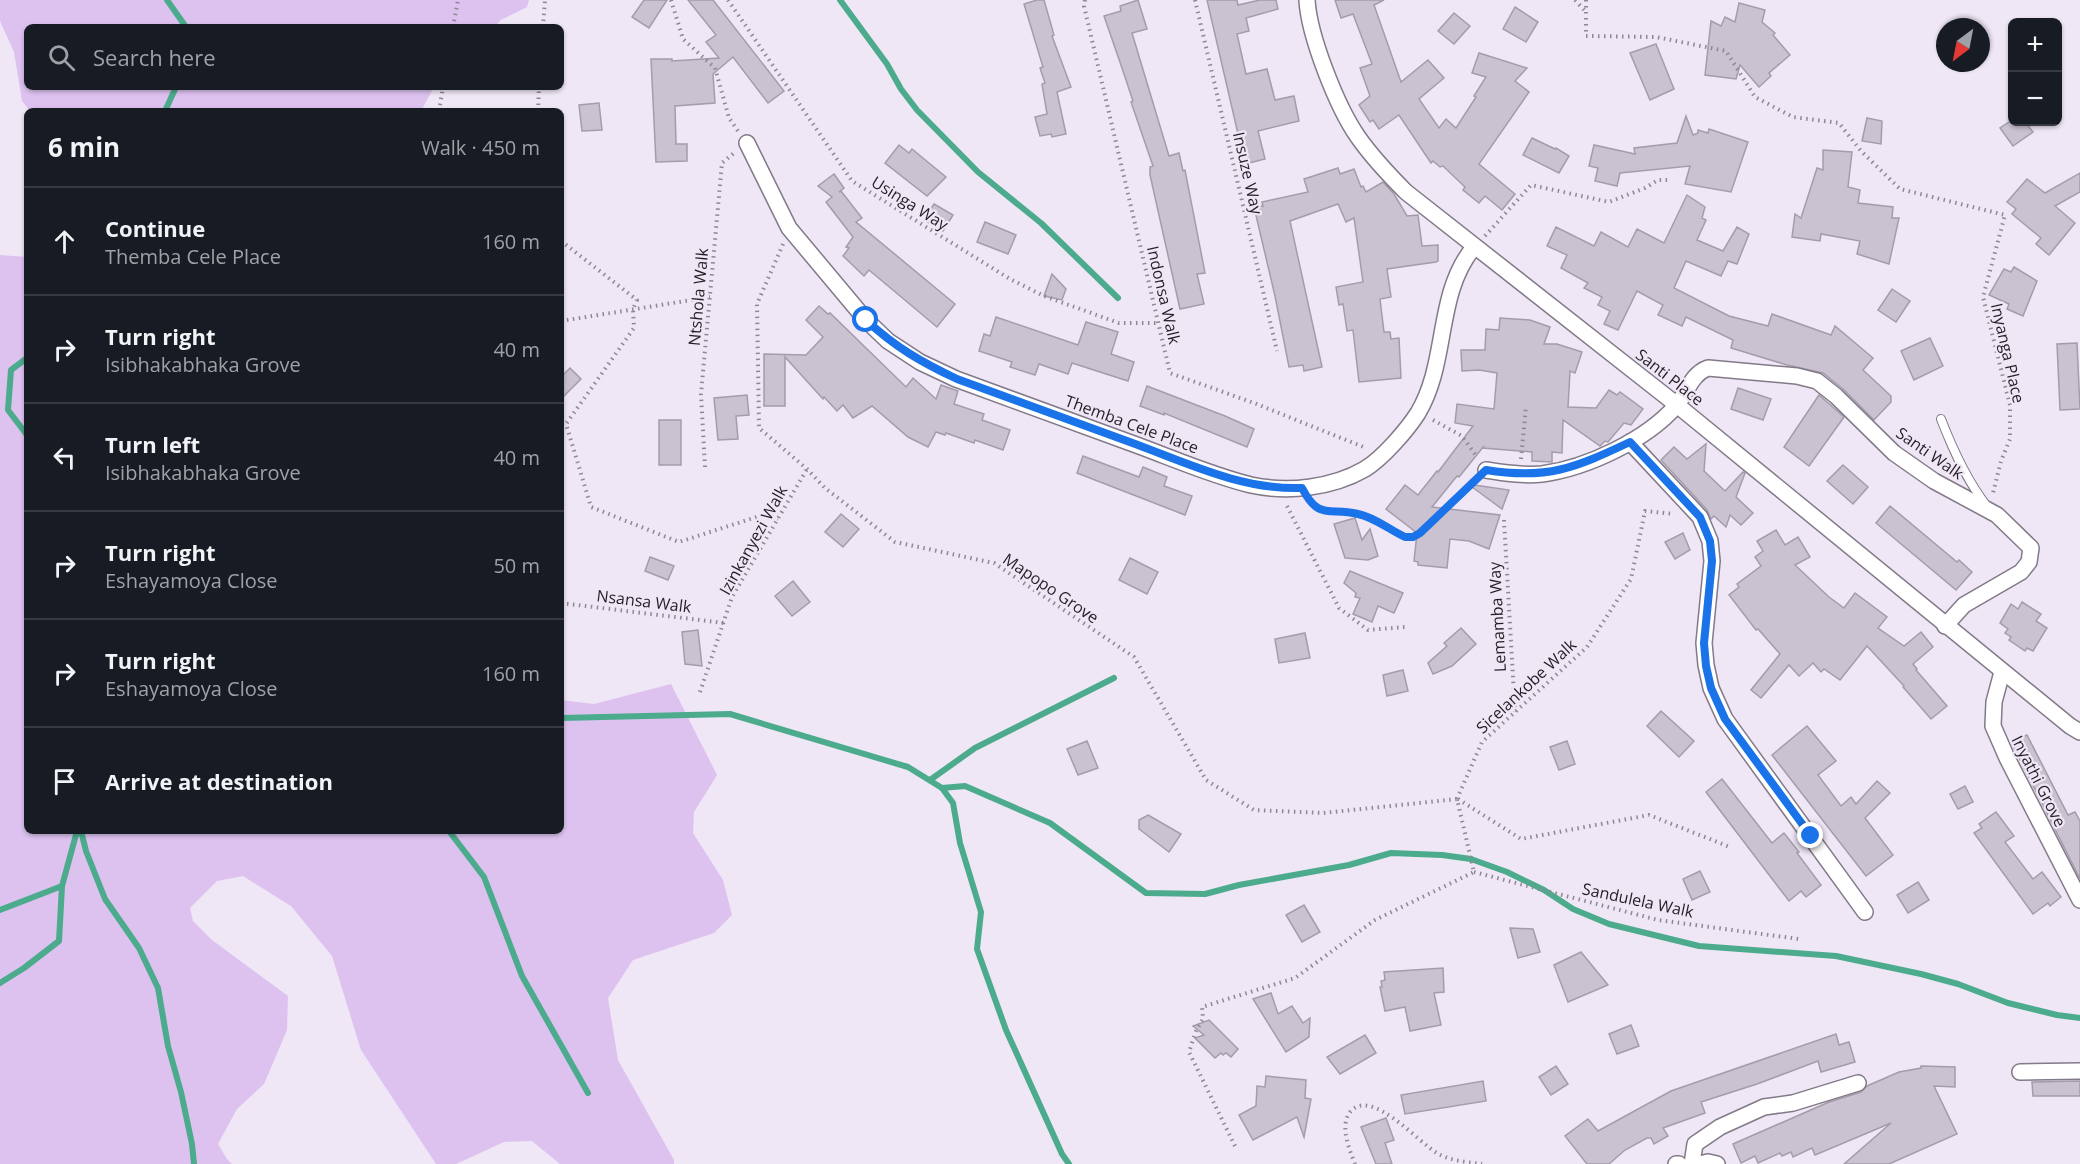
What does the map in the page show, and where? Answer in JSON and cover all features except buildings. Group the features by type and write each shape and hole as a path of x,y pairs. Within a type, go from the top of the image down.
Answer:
{"street":[{"name":"Santi Place","path":"1307,0 1320,58 1356,134 1378,164 1406,192 1677,405 1945,626 2080,732"},
{"name":"Themba Cele Place","path":"747,143 789,228 866,320 888,341 920,362 957,379 1251,485 1279,489 1302,488 1327,483 1367,468 1383,454 1418,412 1437,358 1450,292 1464,259 1474,247"},
{"name":"Santi Walk","path":"1677,405 1700,371 1708,368 1797,376 1817,381 1836,396 1894,453 1934,480 1992,513 2031,548 2029,562 2021,572 1964,605 1945,626"},
{"path":"1486,470 1541,474 1590,461 1630,442 1659,422 1677,405"},
{"path":"1630,442 1700,517 1710,541 1712,561 1704,643 1711,688 1725,719 1865,912"},
{"name":"Inyathi Grove","path":"2002,672 1994,702 1993,726 1997,738 2080,900"},
{"path":"2020,1072 2080,1071"},
{"path":"1692,1164 1695,1144 1720,1127 1764,1107 1793,1103 1858,1083"},
{"path":"1700,1164 1708,1162 1717,1164"}],"lane":[{"path":"1941,419 1953,450 1974,489 1992,513"}],"path":[{"path":"454,24 458,0"},
{"path":"543,24 545,0"},
{"path":"671,0 682,39 715,68 729,118 747,143"},
{"name":"Usinga Way","path":"728,0 852,181 1010,279 1044,296 1119,323 1158,323"},
{"name":"Indonsa Walk","path":"1085,0 1084,6 1170,374 1254,403 1383,454"},
{"name":"Insuze Way","path":"1195,0 1277,351"},
{"path":"1575,0 1586,12"},
{"name":"Inyanga Place","path":"1586,0 1586,36 1656,37 1726,51 1755,97 1793,117 1839,123 1861,151 1900,189 2005,215 1983,297 2010,405 2010,439 1994,484 1992,513"},
{"path":"440,108 442,90"},
{"path":"537,108 539,90"},
{"name":"Ntshola Walk","path":"705,466 701,394 722,163 747,143"},
{"path":"1474,247 1531,185 1609,202 1645,188 1658,180 1671,180"},
{"name":"Mapopo Grove","path":"789,228 758,304 759,428 807,469 825,488 896,542 994,563 1134,657 1206,780 1254,810 1323,813 1457,799"},
{"path":"564,243 637,300 633,309 634,328 566,424 591,507 679,542 766,514 778,519"},
{"path":"564,320 710,297"},
{"path":"1518,474 1526,406"},
{"path":"1302,488 1309,502 1324,511 1358,514 1405,537 1413,537 1420,533 1486,470 1462,436 1418,412"},
{"name":"Izinkanyezi Walk","path":"700,692 732,597 807,469"},
{"path":"1279,489 1339,608 1368,630 1405,627"},
{"name":"Sicelankobe Walk","path":"1457,799 1482,742 1587,647 1631,579 1646,511 1700,517"},
{"name":"Lemamba Way","path":"1504,520 1515,712"},
{"name":"Nsansa Walk","path":"564,603 724,623"},
{"path":"1457,799 1521,839 1649,815 1731,847"},
{"path":"1235,1146 1189,1052 1203,1019 1202,1007 1295,978 1375,920 1474,872 1457,799"},
{"name":"Sandulela Walk","path":"1474,872 1658,920 1798,939"},
{"path":"1355,1164 1346,1128 1347,1116 1353,1108 1364,1105 1378,1108 1437,1153 1461,1161 1482,1164"}],"shaded area":[{"path":"0,0 529,0 527,7 497,24 24,24 24,90 432,90 423,108 28,108 22,101 14,52 0,21"},
{"path":"0,255 24,257 24,834 564,834 564,700 594,704 671,684 717,775 694,812 693,833 723,880 732,915 714,933 633,960 608,998 618,1060 674,1160 674,1164 560,1164 532,1141 504,1142 456,1164 436,1164 361,1050 332,956 291,906 243,876 217,881 190,908 193,921 212,940 288,996 287,1030 264,1084 237,1109 218,1144 232,1164 0,1164"}],"waterway":[{"path":"167,0 184,24"},
{"path":"840,0 887,64 901,89 917,110 978,172 1041,223 1118,298"},
{"path":"166,108 175,90"},
{"path":"24,360 11,370 8,410 24,431"},
{"path":"930,780 975,748 1114,678"},
{"path":"564,718 730,714 908,767 942,788 953,803 960,843 981,912 977,949 1006,1030 1062,1154 1069,1164"},
{"path":"942,788 965,786 1050,823 1146,893 1205,894 1239,885 1349,865 1391,853 1442,855 1471,859 1507,872 1544,890 1573,909 1609,924 1699,946 1836,956 1921,974 1958,984 2008,1003 2080,1018"},
{"path":"0,983 59,941 62,886 76,834"},
{"path":"82,834 105,899 139,948 158,988 168,1046 192,1144 194,1164"},
{"path":"451,834 484,877 522,976 588,1093"},
{"path":"0,910 62,886"}],"route":[{"path":"866,320 888,341 920,362 957,379 1251,485 1279,489 1302,488 1314,507 1335,513 1358,514 1405,537 1413,537 1420,533 1486,470 1518,474 1541,474 1562,470 1590,461 1630,442 1700,517 1710,541 1712,561 1704,643 1711,688 1725,719 1811,836"}]}
